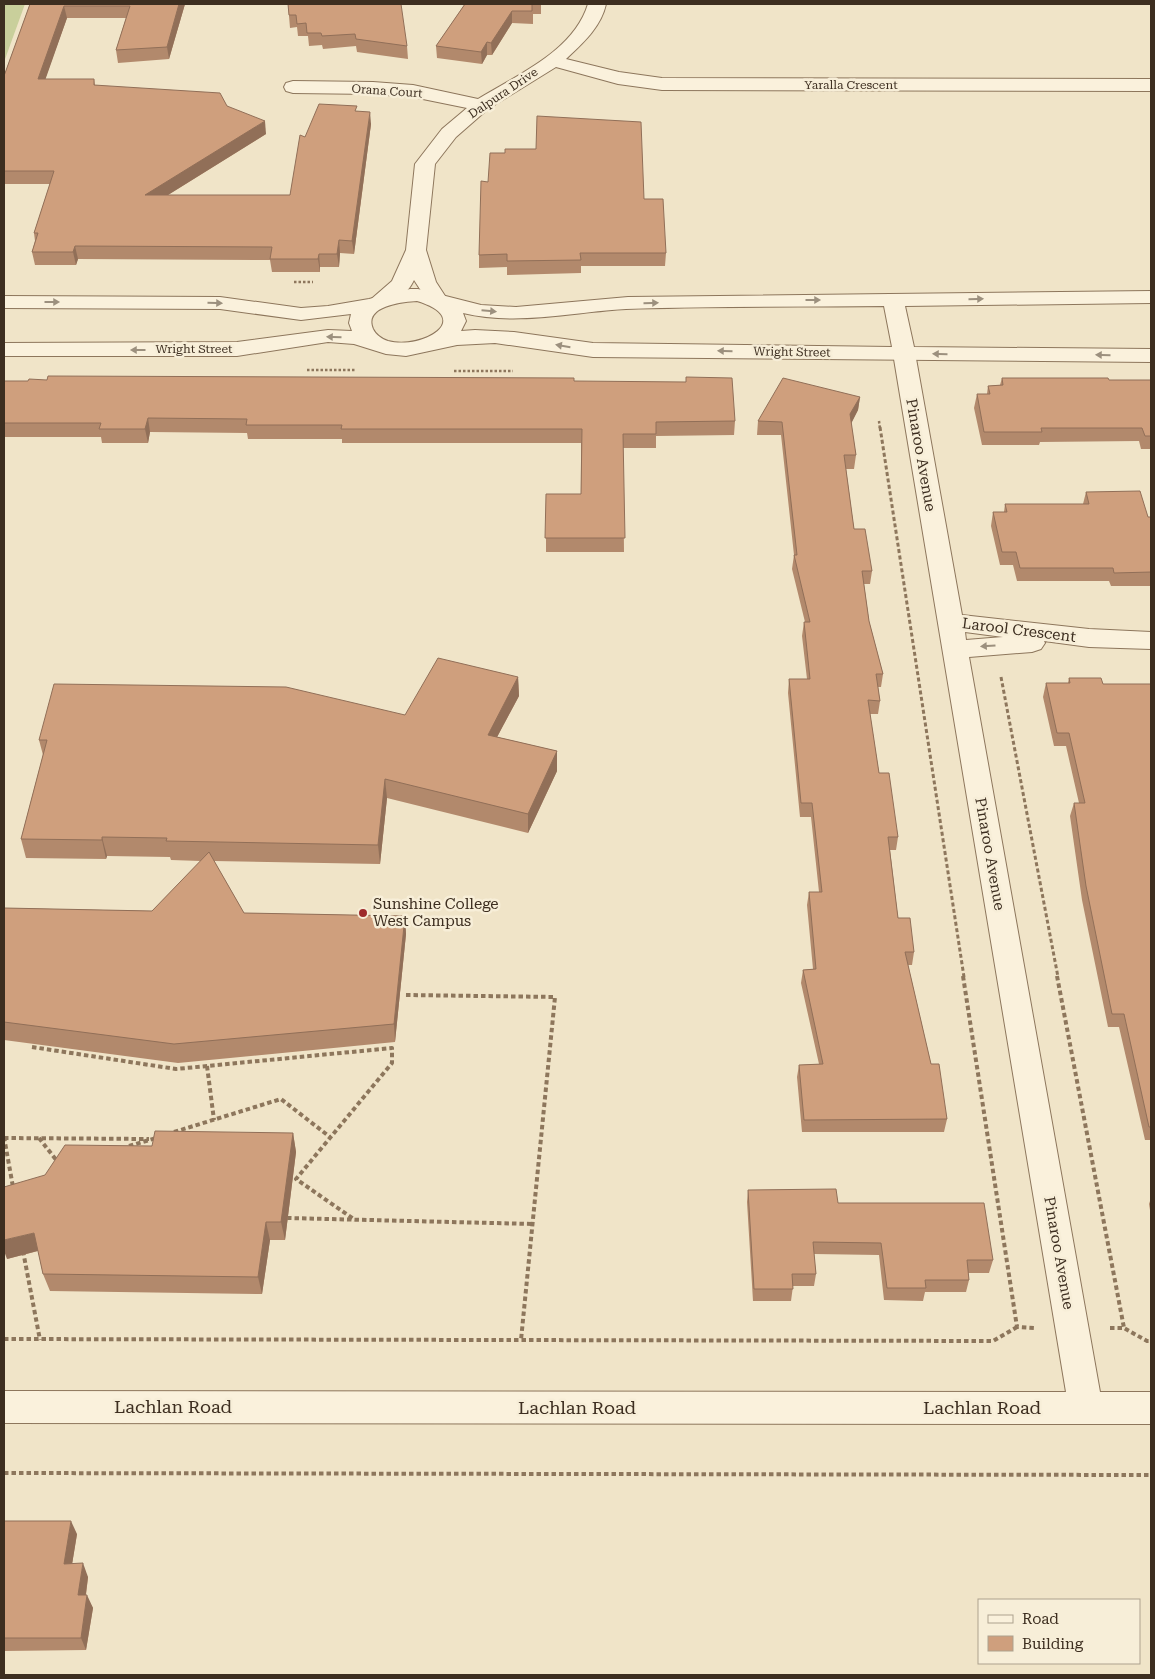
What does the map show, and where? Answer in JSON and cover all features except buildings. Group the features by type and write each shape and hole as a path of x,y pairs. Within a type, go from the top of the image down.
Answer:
{"street":[{"name":"Dalpura Drive","path":"378,302 396,290 402,283 416,250 425,164 449,133 481,105 553,61 581,36 593,18 597,4"},
{"name":"Yaralla Crescent","path":"553,61 618,78 662,84 1151,85"},
{"name":"Orana Court","path":"293,87 373,88 413,91 481,105"},
{"name":"Dalpura Drive","path":"416,250 425,282 438,300"},
{"path":"4,302 220,303 301,314 328,312 408,295 481,310 516,313 590,304 628,303 1151,297"},
{"path":"378,302 364,314 360,326 367,337 382,346 403,350 436,344 451,333 455,319 449,307 438,300"},
{"name":"Pinaroo Avenue","path":"893,300 904,353 1086,1408"},
{"name":"Wright Street","path":"4,350 237,349 328,336 356,338 382,346"},
{"name":"Wright Street","path":"436,344 456,338 492,336 522,338 593,350 1151,356"},
{"name":"Larool Crescent","path":"952,635 1151,640"},
{"name":"Larool Crescent","path":"952,635 1006,645 1089,638"},
{"name":"Lachlan Road","path":"4,1407 1151,1408"}],"path":[{"path":"1006,645 1011,664 1000,677 1124,1328"},
{"path":"406,995 555,997 521,1340"},
{"path":"32,1047 176,1069 392,1048 392,1063 296,1178 355,1220"},
{"path":"208,1066 214,1120"},
{"path":"169,1134 281,1099 330,1138"},
{"path":"127,1147 161,1136"},
{"path":"13,1191 4,1137 152,1139"},
{"path":"39,1138 60,1165"},
{"path":"287,1218 533,1224"},
{"path":"22,1244 40,1340"},
{"path":"4,1339 993,1341 1017,1327"},
{"path":"4,1472 1151,1475"}],"green space":[{"path":"4,4 25,4 4,62"}],"place":[{"name":"Sunshine College West Campus","path":"363,913"}]}
